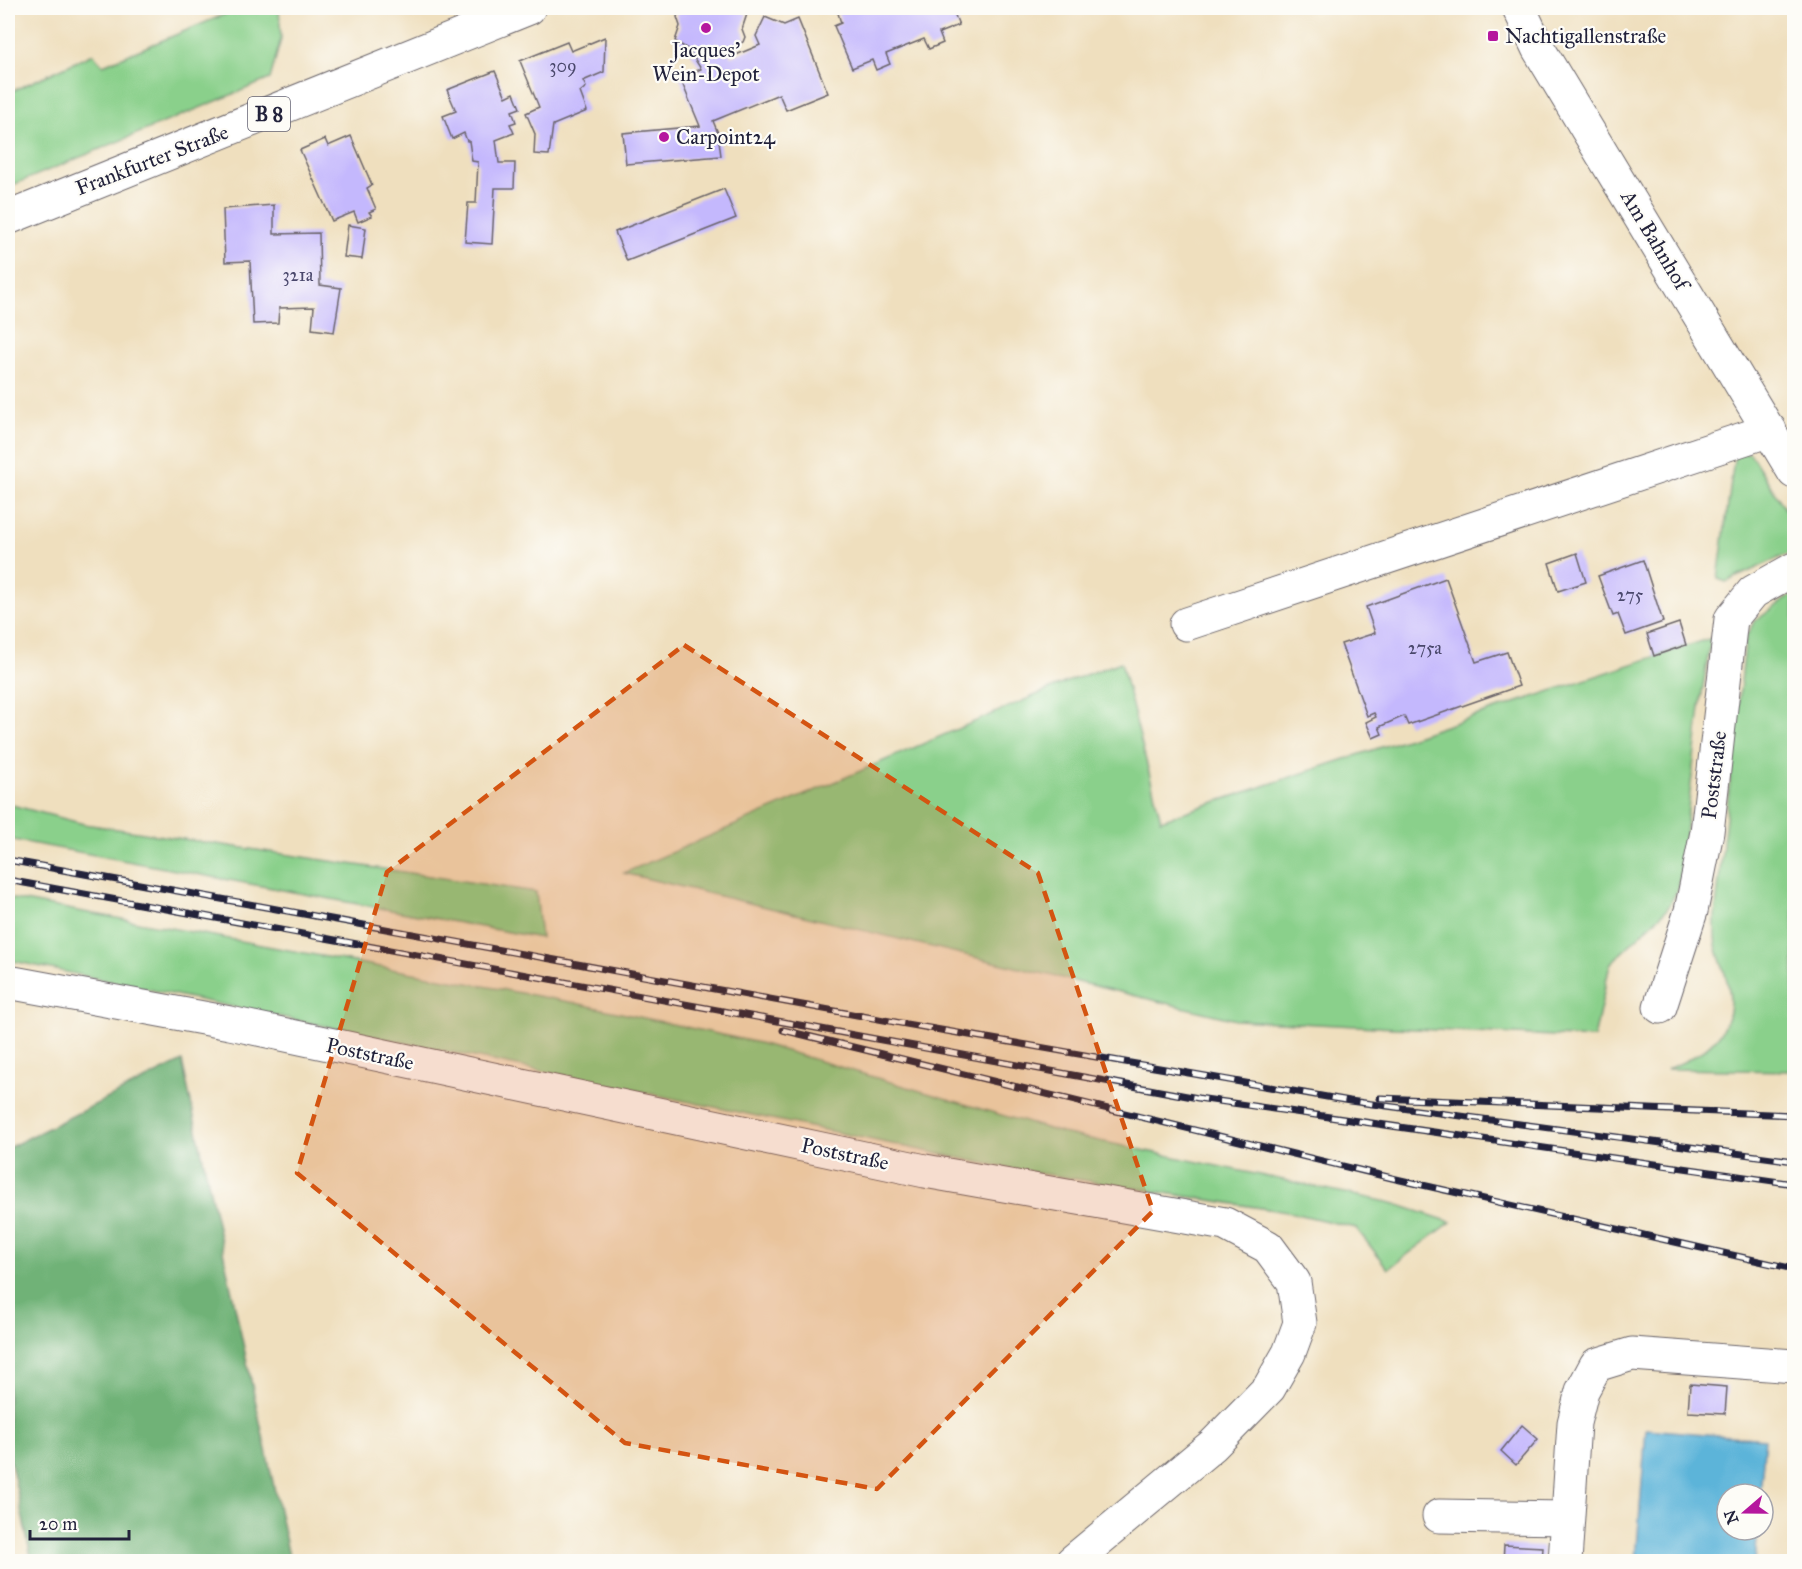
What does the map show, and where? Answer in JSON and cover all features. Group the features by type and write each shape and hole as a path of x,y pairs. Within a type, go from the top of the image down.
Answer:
{"street":[{"name":"Frankfurter Straße","path":"8,218 529,8"},
{"name":"Am Bahnhof","path":"1519,8 1538,48 1794,472"},
{"path":"1186,624 1770,430"},
{"name":"Poststraße","path":"1660,1006 1691,911 1707,831 1731,619 1753,592 1794,569"},
{"name":"Poststraße","path":"8,982 230,1023 925,1171 1225,1224 1268,1247 1294,1282 1300,1323 1289,1353 1269,1388 1213,1445 1072,1562"},
{"path":"1565,1562 1574,1423 1582,1391 1596,1365 1632,1354 1794,1366"},
{"path":"1439,1516 1567,1518"}],"highlighted area":[{"path":"684,645 1038,873 1153,1211 877,1489 625,1443 297,1173 387,872"}],"green space":[{"path":"240,8 279,8 281,39 270,79 8,187 8,93 93,54 103,65"},
{"path":"1735,452 1750,453 1794,523 1794,551 1726,582 1718,579"},
{"path":"1794,593 1794,1071 1667,1069 1705,1048 1723,1028 1728,1016 1730,1001 1728,985 1716,945 1715,917 1746,637 1754,622"},
{"path":"1711,638 1701,699 1679,887 1667,909 1610,964 1594,1038 1236,1020 624,873 1064,683 1121,662 1161,820"},
{"path":"8,804 84,824 536,892 541,938 8,839"},
{"path":"8,898 575,1003 759,1043 1062,1133 1392,1203 1451,1222 1388,1269 1356,1228 1293,1213 1012,1169 8,960"},
{"path":"182,1061 290,1561 32,1561 8,1449 8,1148"}],"water":[{"path":"1646,1429 1765,1439 1761,1482 1715,1482 1715,1542 1757,1542 1755,1561 1636,1561"}],"building":[{"path":"736,8 747,14 742,29 745,37 743,42 727,49 731,57 760,45 756,36 765,17 784,25 798,19 828,93 786,110 779,94 713,121 718,133 721,156 626,164 623,133 700,126 680,78 701,69 689,50 675,41 680,26 677,17 679,9"},
{"path":"843,8 952,8 959,25 939,33 943,43 929,49 924,39 886,54 890,64 876,70 872,60 852,68 834,26 841,23 838,13"},
{"path":"605,37 604,72 583,81 586,87 580,92 587,111 553,125 549,155 534,154 535,134 526,113 539,107 520,61 567,42 571,51"},
{"path":"495,71 506,97 514,93 520,108 512,111 516,122 510,124 514,133 496,140 499,163 515,163 514,188 495,188 492,244 465,242 468,203 476,203 478,162 472,161 469,141 464,133 452,139 443,116 456,111 447,90"},
{"path":"351,136 372,185 367,188 376,209 369,212 372,216 358,222 354,212 332,221 300,150 325,139 328,146"},
{"path":"724,189 736,218 627,261 615,232"},
{"path":"274,205 274,234 319,233 320,285 341,288 334,332 312,329 314,307 279,308 278,323 253,324 250,261 225,262 223,209"},
{"path":"348,225 366,228 362,259 344,257"},
{"path":"1577,553 1586,582 1558,591 1549,563"},
{"path":"1643,560 1663,622 1626,635 1618,614 1613,616 1598,576"},
{"path":"1446,578 1476,662 1507,652 1519,686 1408,725 1404,716 1379,727 1382,734 1373,738 1366,722 1376,717 1374,713 1367,716 1341,644 1375,633 1366,607"},
{"path":"1679,623 1686,645 1654,656 1647,634"},
{"path":"1690,1384 1727,1387 1725,1414 1688,1412"},
{"path":"1522,1425 1538,1439 1516,1465 1501,1451"},
{"path":"1504,1545 1543,1547 1542,1562 1503,1562"}],"railway":[{"path":"8,860 906,1024 1350,1101 1794,1161"},
{"path":"8,880 1198,1098 1794,1184"},
{"path":"783,1030 1396,1179 1794,1269"},
{"path":"1380,1098 1794,1115"}],"place":[{"name":"Jacques' Wein-Depot","path":"706,28"},
{"name":"Nachtigallenstraße","path":"1493,36"},
{"name":"Carpoint24","path":"664,137"}]}
